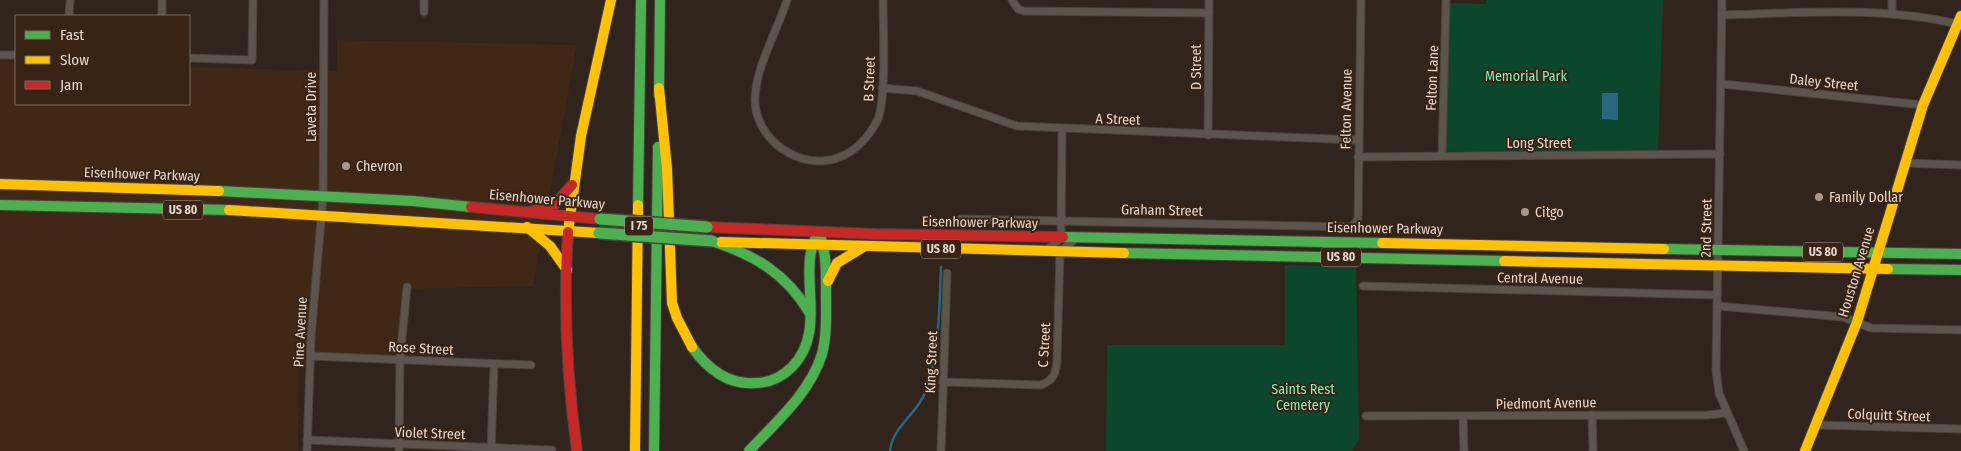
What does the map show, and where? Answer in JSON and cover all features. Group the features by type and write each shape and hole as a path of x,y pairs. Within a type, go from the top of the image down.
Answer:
{"main road":[{"path":"578,451 569,374 569,230 574,181 611,0"},
{"name":"I 75","path":"635,451 641,0"},
{"name":"I 75","path":"654,451 660,0"},
{"name":"Houston Avenue","path":"1805,451 1857,322 1923,105 1958,26"},
{"path":"659,88 667,169 671,294 679,324 689,343 701,358 726,377 746,384 770,381 788,371 802,354 809,335 811,245 819,232"},
{"path":"530,212 549,208 560,202 574,181"},
{"name":"Eisenhower Parkway","path":"0,184 222,191 414,201 570,217 707,227 819,232 1961,254"},
{"name":"Eisenhower Parkway","path":"0,205 321,214 449,224 569,230 712,242 1044,252 1961,270"},
{"path":"527,227 546,240 568,271"},
{"path":"749,451 801,393 813,376 824,340 825,245 819,232"},
{"path":"712,242 742,251 776,270 795,288 810,314"},
{"path":"826,286 837,263 865,246"}],"street":[{"path":"69,15 70,0"},
{"path":"162,0 162,15"},
{"path":"190,58 252,60 253,0"},
{"name":"Laveta Drive","path":"321,214 324,0"},
{"path":"424,0 424,12"},
{"name":"B Street","path":"787,0 762,67 755,98 764,132 772,142 793,155 804,159 824,160 838,158 863,141 877,120 882,88 883,0"},
{"path":"1012,0 1018,9 1024,11 1209,13"},
{"name":"D Street","path":"1208,135 1209,0"},
{"name":"Felton Avenue","path":"1358,219 1361,0"},
{"name":"Felton Lane","path":"1442,156 1446,0"},
{"name":"2nd Street","path":"1722,0 1716,376 1718,393 1744,451"},
{"path":"1892,0 1892,14"},
{"path":"1722,15 1892,14 1958,26"},
{"path":"0,55 15,55"},
{"name":"Daley Street","path":"1722,84 1923,105"},
{"name":"A Street","path":"882,88 917,91 1017,126 1358,140"},
{"path":"1044,252 1061,238 1062,129"},
{"name":"Long Street","path":"1358,156 1720,154"},
{"path":"1905,163 1961,165"},
{"name":"Pine Avenue","path":"307,451 311,356 321,214"},
{"name":"Graham Street","path":"961,218 1352,227 1358,219"},
{"path":"1060,252 1076,238"},
{"name":"C Street","path":"943,382 1041,385 1052,379 1056,374 1057,360 1060,252"},
{"name":"King Street","path":"941,451 947,273"},
{"name":"Central Avenue","path":"1363,286 1717,295"},
{"path":"399,448 400,360 407,287"},
{"path":"1717,306 1843,317 1871,328 1961,330"},
{"name":"Rose Street","path":"311,356 531,365"},
{"path":"491,449 494,364"},
{"name":"Piedmont Avenue","path":"1366,416 1708,415 1726,413"},
{"path":"1592,415 1593,451"},
{"path":"1463,416 1464,451"},
{"name":"Colquitt Street","path":"1817,425 1961,429"},
{"name":"Violet Street","path":"307,440 399,448 552,450"}],"shaded area":[{"path":"337,40 577,45 533,286 407,289 405,363 299,353 298,451 0,451 0,62 15,62 15,105 190,105 190,67 337,71"}],"green space":[{"name":"Memorial Park","path":"1486,0 1663,0 1658,153 1442,151 1446,3 1486,4"},
{"name":"Saints Rest Cemetery","path":"1285,265 1356,267 1359,439 1352,451 1106,451 1107,345 1285,345"}],"water":[{"path":"1602,93 1618,93 1618,120 1602,119"}],"waterway":[{"path":"890,451 895,435 921,401 930,378 938,331 941,267"}],"traffic: fast":[{"path":"638,205 641,0"},
{"path":"659,95 660,0"},
{"path":"654,451 658,147"},
{"path":"219,191 413,201 471,207"},
{"path":"0,205 229,210"},
{"path":"600,219 707,227"},
{"path":"692,347 711,368 719,374 736,381 745,383 765,382 775,379 788,371 803,352 809,335 811,317 810,263 812,247 819,232"},
{"path":"749,451 801,394 817,368 822,354 826,325 826,272 825,256 819,232"},
{"path":"599,233 712,241"},
{"path":"1063,237 1382,243"},
{"path":"712,241 727,246 768,267 790,286 809,312"},
{"path":"1664,249 1961,254"},
{"path":"1124,253 1504,261"},
{"path":"1888,269 1961,270"}],"traffic: slow":[{"path":"568,232 581,136 611,0"},
{"path":"1805,451 1857,322 1923,105 1961,16"},
{"path":"659,88 667,169 672,303 677,318 692,347"},
{"path":"0,184 219,191"},
{"path":"635,451 638,205"},
{"path":"229,210 599,233"},
{"path":"527,227 550,246 567,270"},
{"path":"721,242 1124,253"},
{"path":"1382,243 1664,249"},
{"path":"828,281 837,263 865,246"},
{"path":"1504,261 1888,269"}],"traffic: jam":[{"path":"530,212 555,204 572,185"},
{"path":"471,207 600,219"},
{"path":"707,227 875,234 1063,237"},
{"path":"568,232 567,342 577,451"}],"place":[{"name":"Chevron","path":"346,166"},
{"name":"Family Dollar","path":"1819,197"},
{"name":"Citgo","path":"1525,212"}]}
